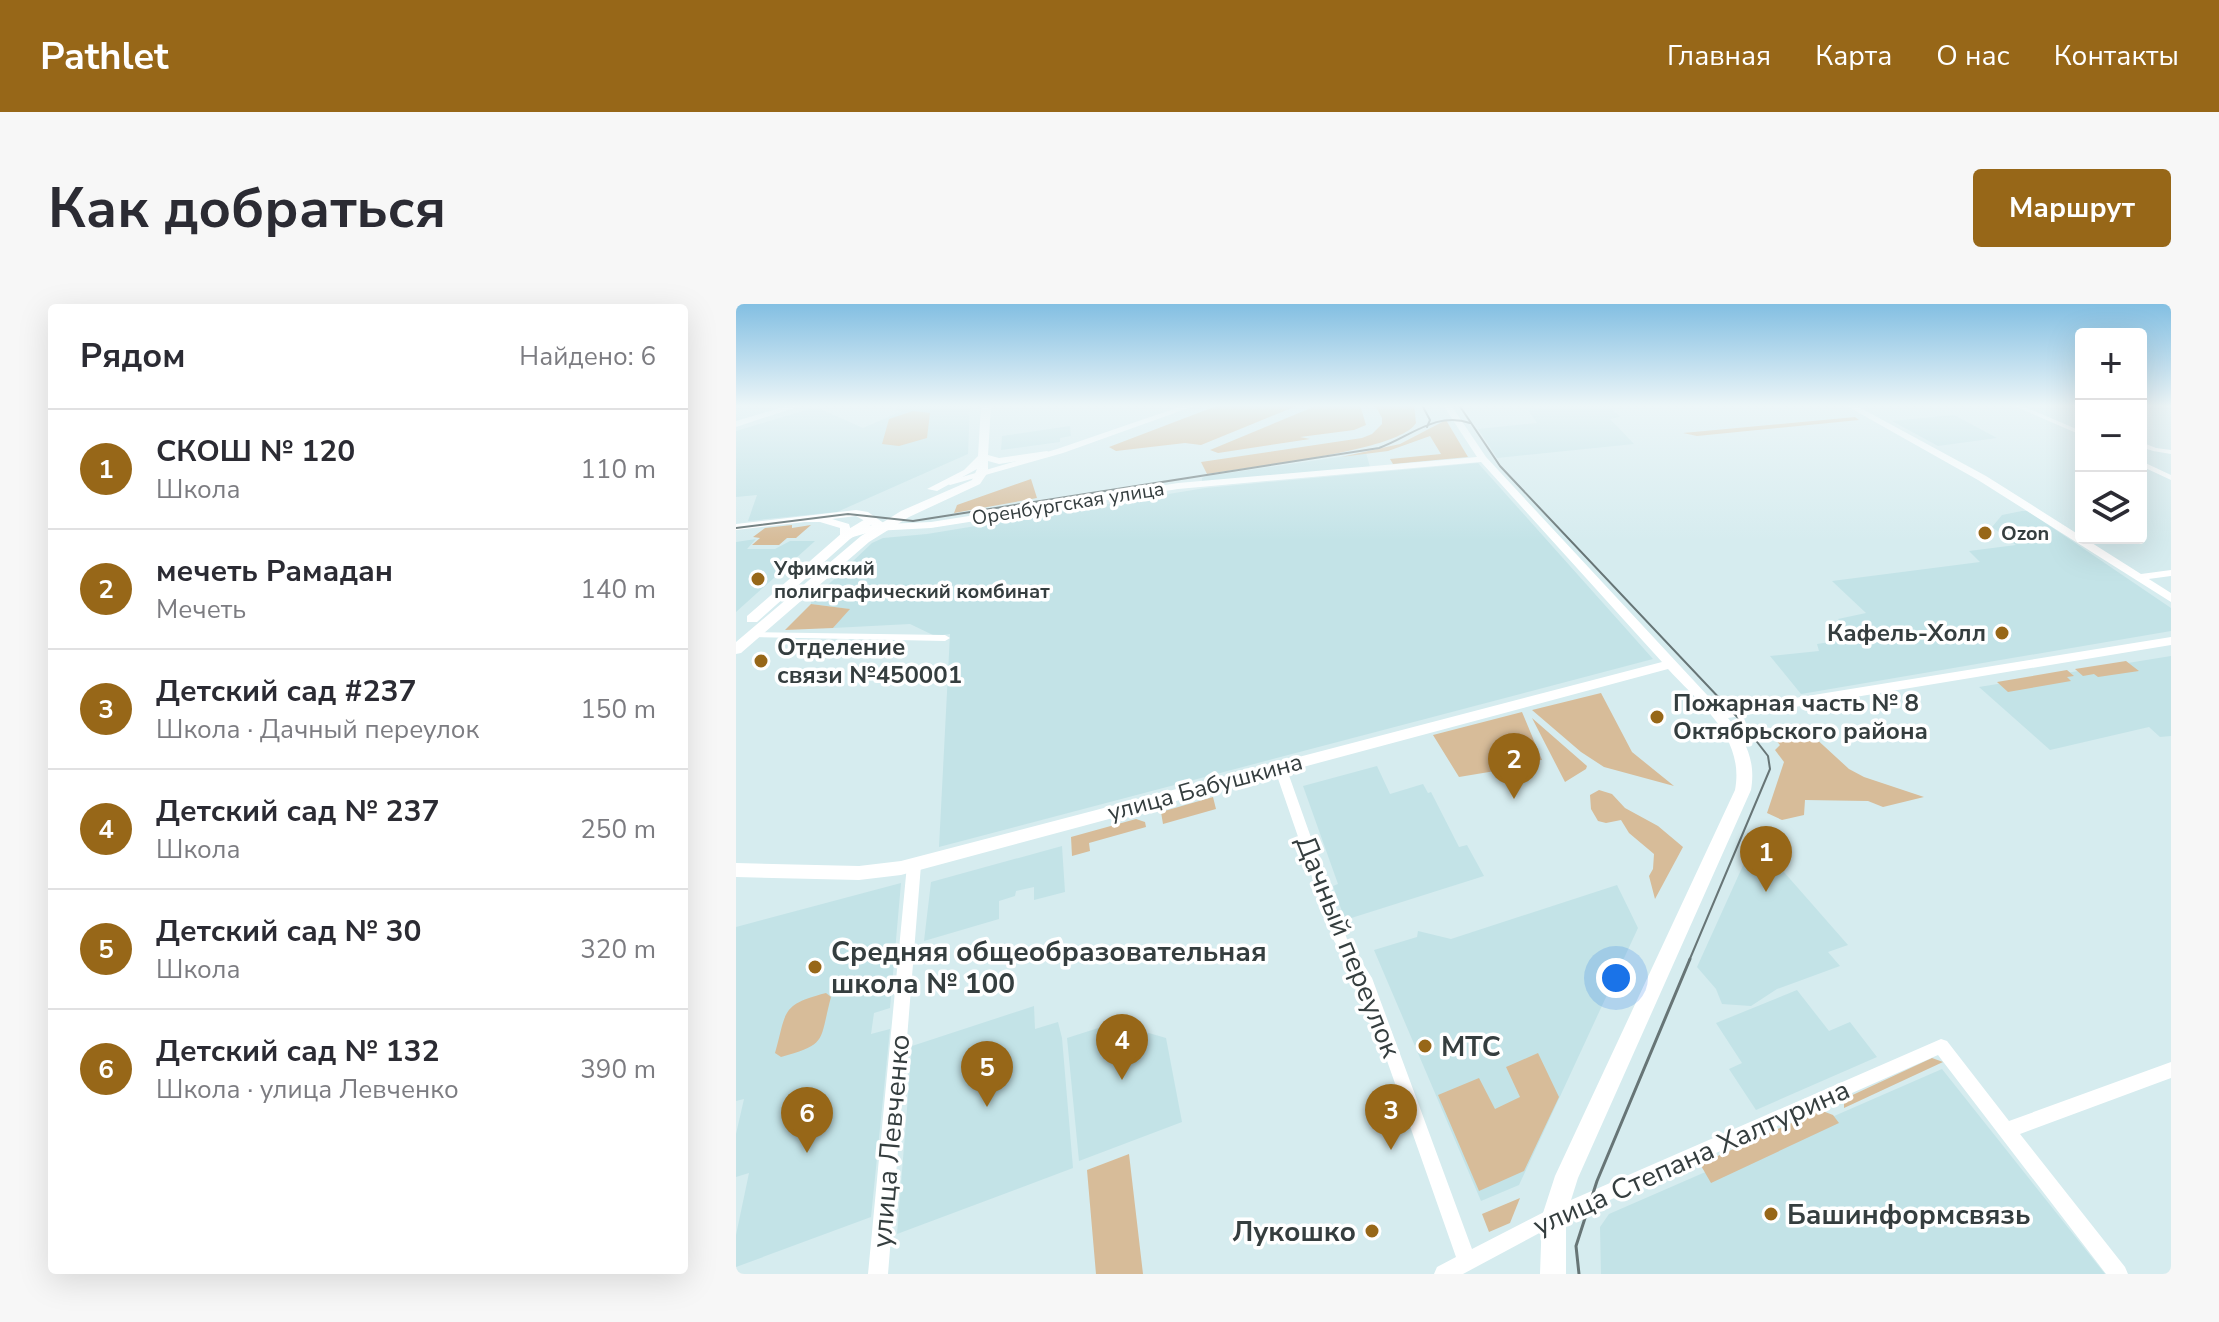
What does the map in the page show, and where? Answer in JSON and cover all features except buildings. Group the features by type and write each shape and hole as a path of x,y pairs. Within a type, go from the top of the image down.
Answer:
{"main road":[{"path":"964,489 976,482 982,472 983,450"},
{"path":"736,633 846,536 982,472 1058,450"},
{"path":"948,487 964,489 1069,450"},
{"path":"1477,450 1718,715 1742,746 1746,759 1743,790 1567,1176 1554,1216 1553,1274"},
{"path":"1931,450 1982,478 2171,598"},
{"path":"983,457 999,461 1047,454"},
{"path":"948,487 983,457"},
{"name":"Оренбургская улица","path":"803,519 856,513 877,524 931,525 1178,486 1483,459"},
{"path":"736,527 803,519 838,522 845,526 846,536"},
{"path":"736,650 877,524"},
{"path":"797,579 817,579"},
{"path":"1718,715 2171,641"},
{"name":"улица Бабушкина","path":"736,870 859,873 914,865 1669,664"}],"street":[{"path":"2147,466 2171,478"},
{"path":"2141,577 2171,573"},
{"path":"752,635 945,638"},
{"name":"Дачный переулок","path":"1280,767 1341,941 1365,978 1467,1261"},
{"name":"улица Левченко","path":"878,1274 914,865"},
{"name":"улица Степана Халтурина","path":"1444,1274 1554,1216 1941,1046 2007,1130"},
{"path":"2118,1274 2007,1130 2171,1070"}],"shaded area":[{"path":"736,450 968,450 968,454 837,512 748,521 757,495 736,497"},
{"path":"1280,450 1351,450 1207,474 1201,462"},
{"path":"1372,450 1390,450 1388,451 1341,457"},
{"path":"1439,450 1464,450 1468,457 1393,464 1390,459 1441,454"},
{"path":"1492,450 1573,450 1497,458"},
{"path":"1366,453 1370,467 1202,482 1202,478 1207,476"},
{"path":"1478,463 1653,659 939,847 950,634 935,636 910,624 833,628 849,609 811,604 872,543 883,538 927,534 1205,488"},
{"path":"1031,479 1037,498 954,513 957,505"},
{"path":"2028,511 2171,608 2171,631 1801,694 1770,656 1819,651 1817,644 1856,638 1838,619 1866,613 1832,581 1980,562 1969,551 2016,545 1992,527 2002,515"},
{"path":"792,525 792,528 811,525 796,538 787,538 779,545 752,545 760,538 753,537 765,528"},
{"path":"756,539 747,549 775,549 790,541 815,541 736,612 736,542"},
{"path":"811,604 850,609 833,628 785,630"},
{"path":"2171,656 2171,736 2160,737 2149,727 2050,750 1979,687"},
{"path":"2126,661 2139,671 2098,677 2094,674 2083,676 2075,669"},
{"path":"2067,670 2074,676 2067,677 2071,681 2008,692 1997,682"},
{"path":"1601,693 1632,752 1674,786 1604,767 1581,752 1532,710"},
{"path":"1522,712 1542,760 1524,761 1495,771 1459,777 1433,735"},
{"path":"1532,718 1587,766 1586,769 1565,782"},
{"path":"1800,724 1849,769 1924,797 1883,807 1868,801 1805,800 1804,815 1782,820 1767,813 1784,762 1775,750 1780,745 1768,731"},
{"path":"1377,766 1390,794 1423,784 1428,793 1431,792 1459,847 1467,845 1484,876 1345,920 1333,886 1338,884 1303,786"},
{"path":"1599,790 1612,794 1625,808 1658,826 1683,847 1655,899 1649,876 1654,854 1629,833 1621,820 1598,821 1591,809 1590,795"},
{"path":"1213,797 1216,809 1163,824 1161,812"},
{"path":"1136,819 1145,822 1146,827 1089,843 1090,851 1072,856 1071,837"},
{"path":"1755,839 1848,945 1828,952 1840,966 1777,989 1751,1006 1722,1004 1716,989 1697,967"},
{"path":"1062,846 1065,892 1034,900 1034,887 1016,891 1015,896 999,901 999,919 924,941 931,882"},
{"path":"901,883 890,1008 874,1013 871,1034 890,1029 871,1217 736,1267 736,1235 749,1173 736,1177 736,1134 744,1099 736,1101 736,927"},
{"path":"1617,885 1638,928 1519,1185 1481,1201 1374,950 1417,937 1418,931 1451,939"},
{"path":"1797,990 1829,1031 1850,1022 1877,1057 1756,1110 1729,1069 1742,1063 1716,1023"},
{"path":"826,993 831,997 819,1039 796,1053 781,1057 775,1053 784,1019 793,1006"},
{"path":"1034,1006 1035,1029 1058,1022 1062,1038 1073,1168 897,1234 912,1046"},
{"path":"1114,1023 1166,1038 1182,1122 1079,1161 1067,1038"},
{"path":"1538,1053 1559,1097 1524,1171 1479,1191 1438,1095 1479,1078 1495,1109 1520,1097 1506,1067"},
{"path":"1932,1058 1943,1062 1844,1108 1844,1099"},
{"path":"1942,1069 2105,1274 1601,1274 1600,1227 1609,1214"},
{"path":"1820,1110 1833,1115 1839,1123 1711,1183 1700,1164"},
{"path":"1129,1154 1143,1274 1096,1274 1087,1170"},
{"path":"1520,1198 1510,1223 1489,1232 1482,1214"}],"tram line":[{"path":"736,528 848,514 913,521 1365,450"},
{"path":"1489,450 1500,466 1740,720 1768,756 1770,769 1689,961"},
{"path":"1579,1274 1576,1246 1597,1181 1690,959"}],"place":[{"name":"Ozon","path":"1985,533"},
{"name":"Уфимский полиграфический комбинат","path":"758,579"},
{"name":"Кафель-Холл","path":"2002,633"},
{"name":"Отделение связи №450001","path":"761,661"},
{"name":"Пожарная часть № 8 Октябрьского района","path":"1657,717"},
{"name":"мечеть Рамадан","path":"1514,799"},
{"name":"СКОШ № 120","path":"1766,892"},
{"name":"Средняя общеобразовательная школа № 100","path":"815,967"},
{"name":"МТС","path":"1425,1046"},
{"name":"Детский сад № 237","path":"1122,1080"},
{"name":"Детский сад № 30","path":"987,1107"},
{"name":"Детский сад #237","path":"1391,1150"},
{"name":"Детский сад № 132","path":"807,1153"},
{"name":"Башинформсвязь","path":"1771,1214"},
{"name":"Лукошко","path":"1372,1231"}]}
